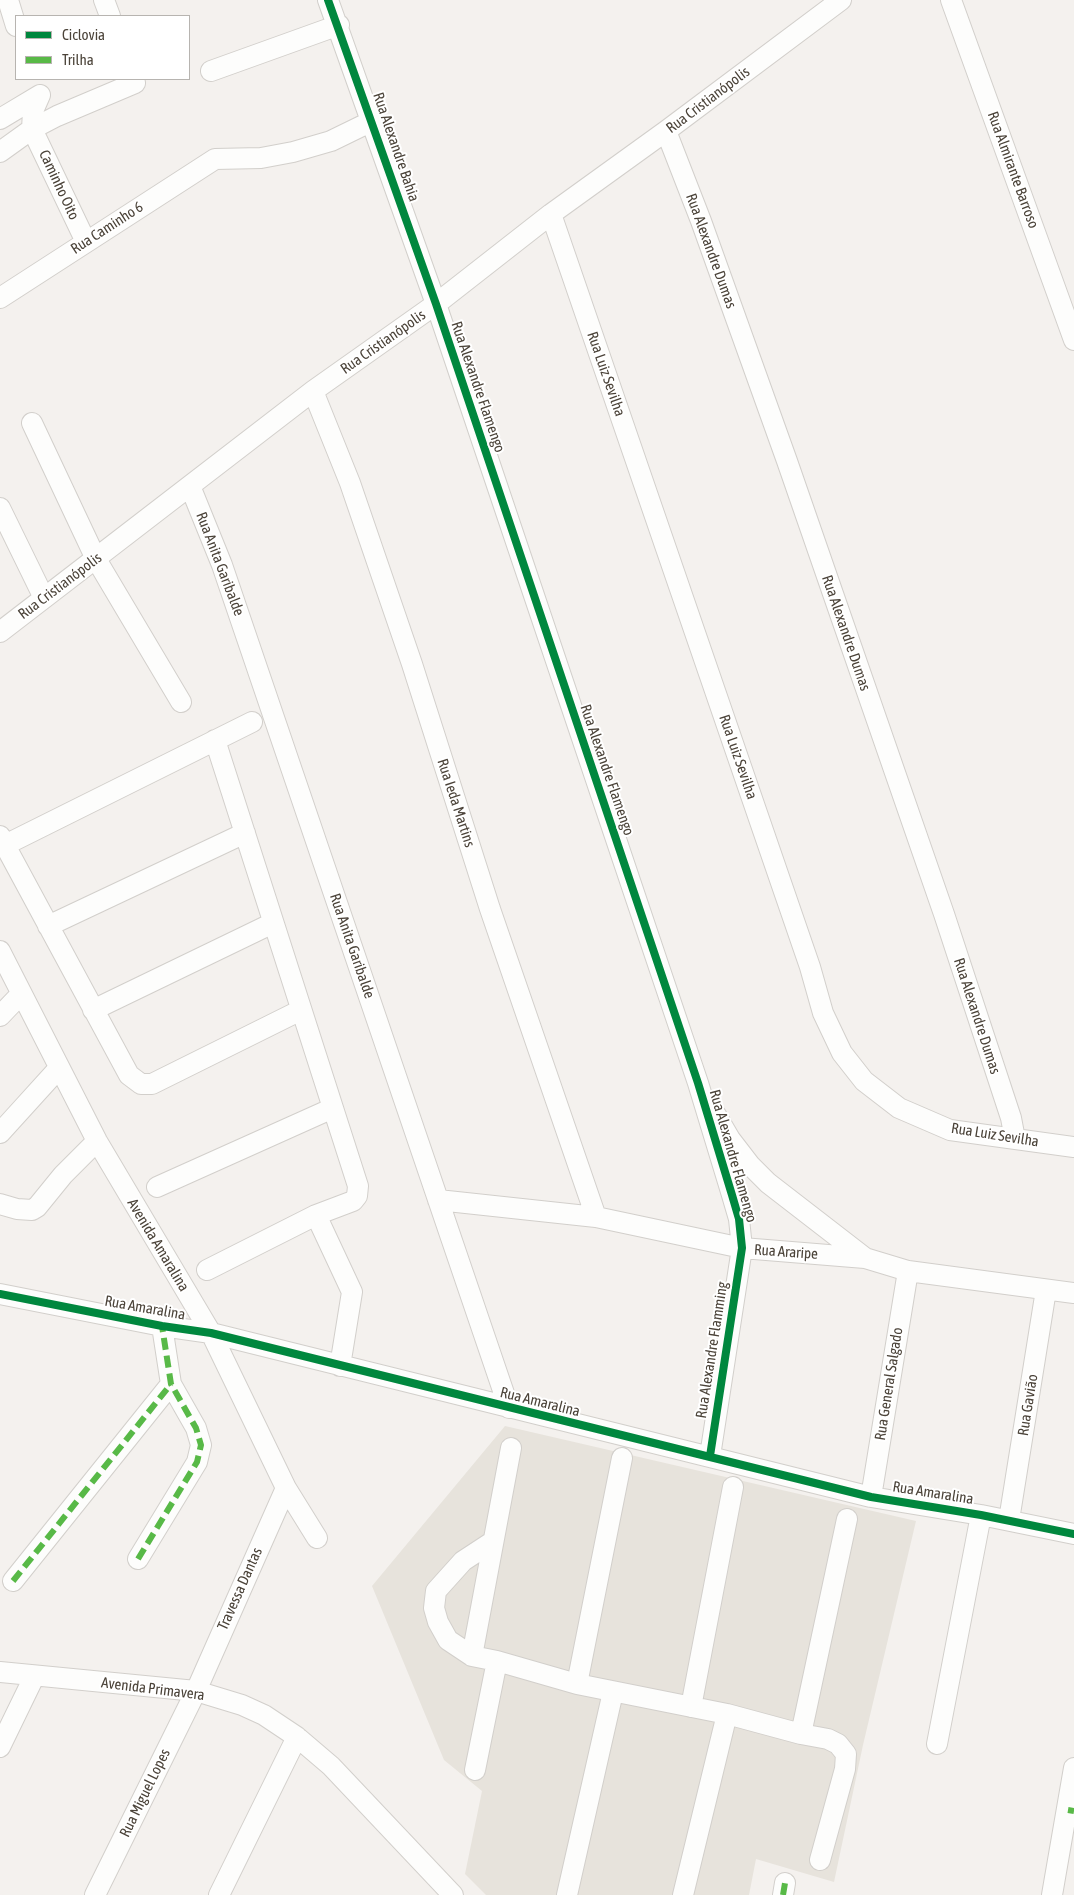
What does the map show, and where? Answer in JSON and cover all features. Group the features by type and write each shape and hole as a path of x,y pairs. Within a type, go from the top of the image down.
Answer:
{"street":[{"path":"8,0 15,23"},
{"path":"104,0 110,15"},
{"name":"Rua Alexandre Bahia","path":"328,0 339,25 436,304"},
{"name":"Rua Cristianópolis","path":"0,632 313,392 436,304 551,214 841,0"},
{"name":"Rua Almirante Barroso","path":"951,0 1074,340"},
{"path":"211,71 339,25"},
{"path":"0,152 32,129 57,116 135,83 134,80"},
{"path":"32,129 37,87"},
{"path":"0,119 37,87"},
{"name":"Rua Caminho 6","path":"0,298 215,159 260,158 293,152 331,141 372,121"},
{"name":"Caminho Oito","path":"32,129 86,242"},
{"name":"Rua Alexandre Dumas","path":"666,131 724,285 898,782 1011,1118 1015,1139"},
{"name":"Rua Luiz Sevilha","path":"551,214 810,967 822,1013 842,1053 864,1081 899,1108 950,1130 1074,1147"},
{"name":"Rua Alexandre Flamengo","path":"436,304 698,1083 739,1219 742,1248"},
{"name":"Rua Ieda Martins","path":"313,392 350,483 394,610 490,909 596,1217"},
{"path":"32,423 96,559 181,702"},
{"name":"Rua Anita Garibalde","path":"190,486 226,574 509,1408"},
{"path":"0,508 44,598"},
{"path":"252,722 2,841 129,1075 141,1084 152,1084 301,1010"},
{"path":"207,1270 316,1215 353,1201 357,1196 358,1186 215,740"},
{"path":"48,926 244,833"},
{"path":"94,1010 274,923"},
{"name":"Avenida Amaralina","path":"0,951 97,1142 211,1333 286,1488 317,1538"},
{"path":"0,1016 21,994"},
{"path":"0,1133 58,1068"},
{"path":"698,1083 730,1139 750,1165 768,1183 864,1258"},
{"path":"157,1187 333,1108"},
{"path":"0,1204 17,1209 32,1210 37,1207 63,1175 97,1142"},
{"name":"Rua Araripe","path":"438,1200 596,1217 742,1248 864,1258 908,1271 1074,1293"},
{"path":"316,1215 352,1292 340,1366"},
{"name":"Rua Alexandre Flamming","path":"710,1456 742,1248"},
{"name":"Rua General Salgado","path":"871,1497 908,1271"},
{"name":"Rua Gavião","path":"1009,1520 1046,1290"},
{"name":"Rua Amaralina","path":"0,1294 162,1326 211,1333 871,1497 1009,1520 1074,1534"},
{"path":"138,1559 197,1462 201,1445 196,1428 171,1384 162,1326"},
{"path":"13,1581 171,1384"},
{"path":"472,1656 511,1448"},
{"path":"577,1684 622,1458"},
{"path":"690,1707 733,1487"},
{"name":"Travessa Dantas","path":"196,1691 286,1488"},
{"path":"937,1744 981,1515"},
{"path":"800,1734 847,1519"},
{"path":"492,1542 463,1561 436,1591 434,1608 441,1628 448,1640 472,1656 497,1661 577,1684 727,1714 800,1734 828,1739 838,1744 846,1754 845,1769 820,1860"},
{"path":"475,1770 497,1661"},
{"name":"Avenida Primavera","path":"0,1672 34,1677 196,1691 242,1705 264,1715 297,1737 331,1766 453,1895"},
{"path":"0,1747 34,1677"},
{"name":"Rua Miguel Lopes","path":"95,1895 196,1691"},
{"path":"567,1895 613,1692"},
{"path":"683,1895 727,1714"},
{"path":"219,1895 297,1737"},
{"path":"1052,1895 1071,1810 1074,1768"}],"shaded area":[{"path":"505,1426 916,1521 863,1745 834,1882 756,1859 749,1895 486,1895 465,1874 482,1791 444,1760 372,1586"}],"marked path":[{"path":"138,1559 197,1462 201,1445 196,1428 171,1384 162,1326"},
{"path":"13,1581 171,1384"},
{"path":"1068,1810 1074,1811"},
{"path":"783,1895 785,1883"}],"cycle path":[{"path":"328,0 436,304 698,1083 739,1219 742,1248 710,1456"},
{"path":"0,1294 162,1326 211,1333 871,1497 981,1515 1074,1534"}]}
